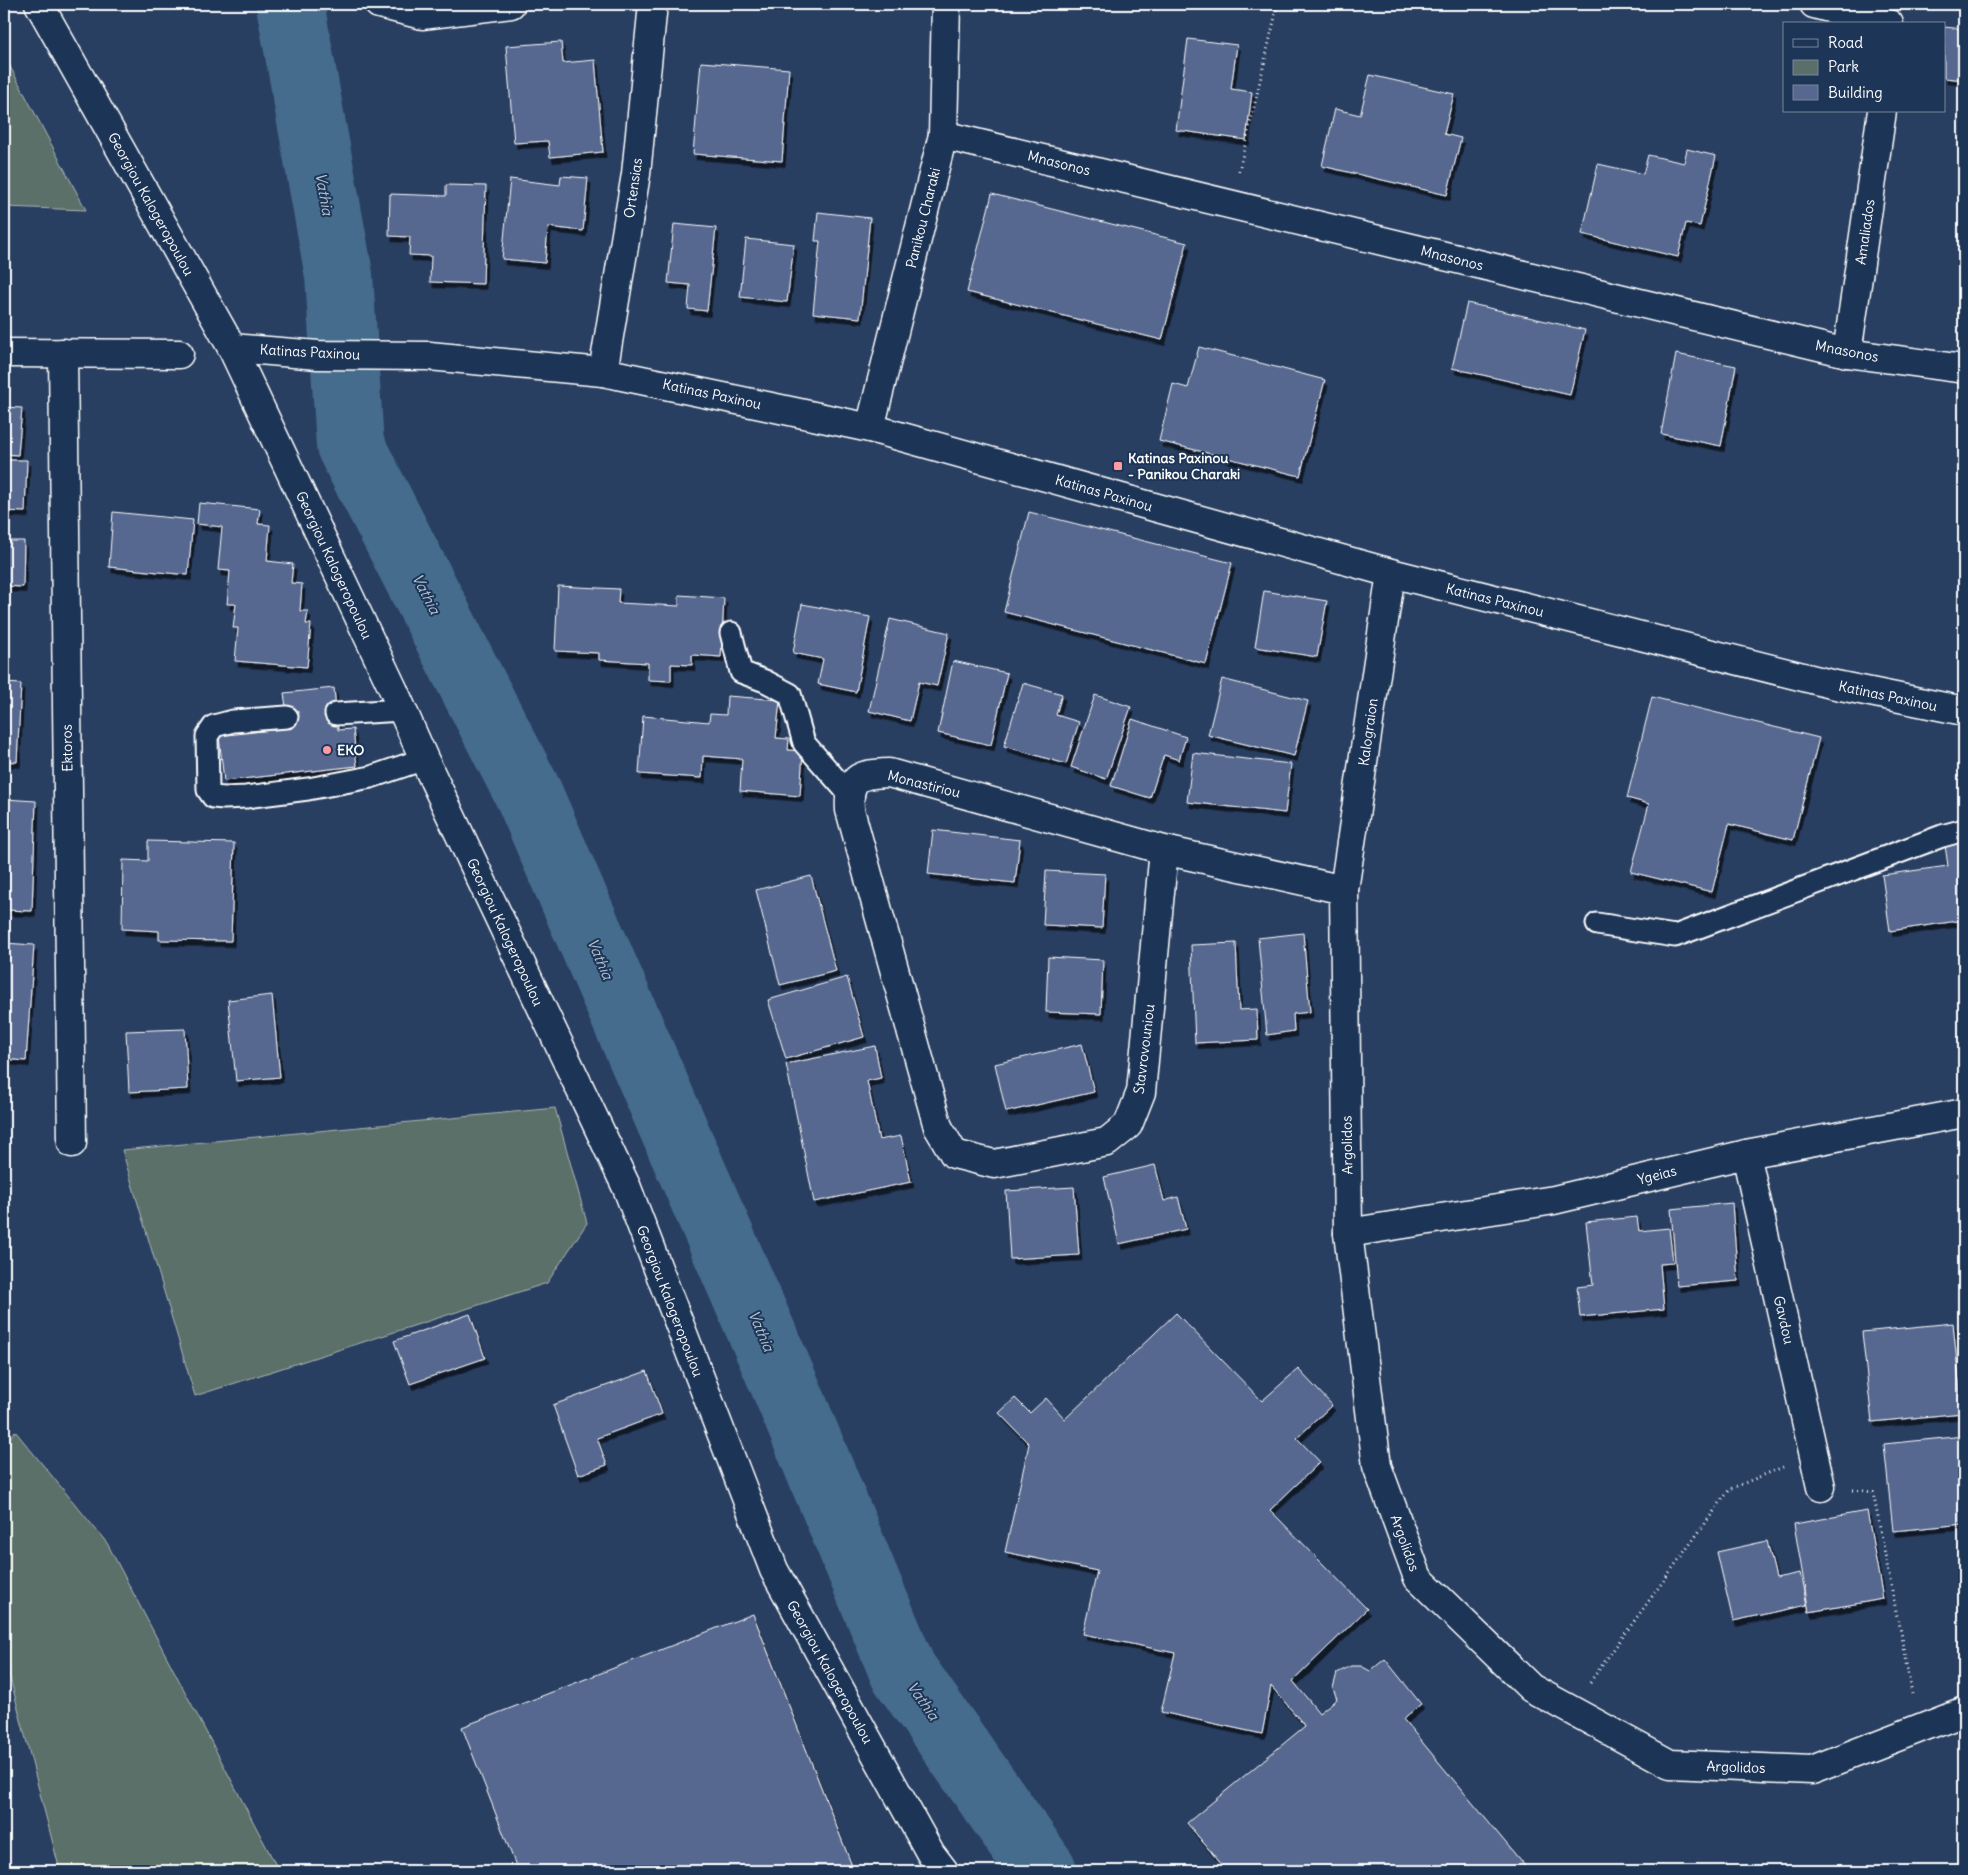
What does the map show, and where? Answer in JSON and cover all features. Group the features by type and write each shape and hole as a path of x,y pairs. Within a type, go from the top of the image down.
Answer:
{"street":[{"name":"Georgiou Kalogeropoulou","path":"39,4 232,348 627,1188 774,1570 931,1854 944,1871"},
{"path":"378,4 422,15 511,4"},
{"name":"Ortensias","path":"603,372 636,174 653,4"},
{"name":"Panikou Charaki","path":"870,428 943,135 946,4"},
{"path":"1814,4 1882,22"},
{"path":"1895,22 1897,4"},
{"name":"Amaliados","path":"1847,353 1882,112"},
{"name":"Mnasonos","path":"943,135 1847,353 1964,369"},
{"name":"Katinas Paxinou","path":"232,348 318,355 429,356 603,372 870,428 1391,573 1831,684 1964,711"},
{"path":"4,353 179,354"},
{"name":"Ektoros","path":"63,354 72,1143"},
{"name":"Kalograion","path":"1344,890 1391,573"},
{"name":"Monastiriou","path":"849,794 854,781 868,774 889,772 1164,850 1344,890"},
{"name":"Stavrovouniou","path":"849,794 850,810 938,1127 954,1154 994,1164 1107,1142 1128,1125 1141,1092 1164,850"},
{"name":"Argolidos","path":"1344,890 1348,1232 1377,1466 1418,1578 1531,1688 1670,1764 1812,1770 1964,1712"},
{"name":"Ygeias","path":"1348,1232 1554,1200 1746,1154 1964,1113"},
{"name":"Gavdou","path":"1746,1154 1821,1487"}],"lane":[{"path":"731,633 742,672 790,694 804,743 849,794"},
{"path":"336,714 402,710"},
{"path":"288,717 233,721 214,726 207,736 208,790 213,797 238,797 308,789 372,777 424,759"},
{"path":"1597,924 1675,936 1932,840 1964,830"}],"path":[{"path":"1231,205 1278,4"},
{"path":"1570,1709 1730,1489 1814,1455"},
{"path":"1821,1487 1873,1492 1919,1729"}],"green space":[{"path":"4,55 86,210 4,207"},
{"path":"555,1108 587,1223 547,1283 195,1396 122,1150"},
{"path":"15,1431 107,1543 279,1871 60,1871 4,1654 4,1446"}],"building":[{"path":"1946,27 1964,29 1964,80 1946,78"},
{"path":"1188,39 1237,45 1231,89 1252,92 1246,140 1176,130"},
{"path":"561,42 563,63 595,60 603,152 550,157 548,141 514,143 506,46"},
{"path":"701,62 789,69 782,161 693,154"},
{"path":"1370,75 1454,94 1444,134 1461,138 1447,195 1322,166 1335,109 1360,115"},
{"path":"1687,149 1716,156 1700,226 1686,223 1678,257 1582,234 1598,164 1643,174 1648,155 1684,163"},
{"path":"561,176 588,178 583,231 548,227 545,263 502,259 510,179 560,185"},
{"path":"446,185 486,186 483,284 430,282 431,256 409,255 410,237 389,236 390,194 446,196"},
{"path":"992,194 1187,243 1162,340 967,292"},
{"path":"818,212 870,218 860,318 813,313 820,241 815,241"},
{"path":"674,224 716,228 707,311 688,309 690,285 668,283"},
{"path":"746,239 794,244 787,302 740,297"},
{"path":"1467,303 1585,330 1570,395 1452,368"},
{"path":"1199,347 1325,380 1300,476 1159,441 1173,384 1188,388"},
{"path":"1676,354 1736,366 1721,446 1661,434"},
{"path":"4,407 22,408 18,455 4,454"},
{"path":"4,460 27,460 25,512 4,511"},
{"path":"199,503 260,509 258,524 270,525 267,561 293,564 291,583 302,584 300,611 308,611 306,624 311,624 307,667 235,661 238,628 233,628 236,604 227,604 230,571 218,570 222,527 197,524"},
{"path":"113,512 193,520 188,575 109,567"},
{"path":"1029,512 1232,563 1206,664 1004,612"},
{"path":"4,541 24,541 23,587 4,586"},
{"path":"558,586 619,589 618,603 679,606 679,595 724,598 721,657 692,655 692,665 671,664 671,681 648,680 648,663 599,660 599,653 555,651"},
{"path":"1264,591 1327,601 1317,657 1255,647"},
{"path":"802,604 870,617 856,692 818,684 823,659 793,653"},
{"path":"890,619 949,633 937,686 919,682 910,721 869,711"},
{"path":"953,661 1007,673 991,745 938,733"},
{"path":"1222,679 1308,701 1294,756 1208,735"},
{"path":"4,683 21,684 17,762 4,761"},
{"path":"1023,683 1062,694 1056,715 1079,722 1066,764 1004,746"},
{"path":"334,688 338,730 353,729 357,766 224,781 219,736 289,728 284,693"},
{"path":"1095,695 1131,707 1106,779 1071,767"},
{"path":"727,696 780,700 776,738 789,739 788,750 803,751 800,796 740,791 742,759 703,756 702,778 639,774 643,716 709,722 710,714 726,715"},
{"path":"1652,697 1819,738 1793,840 1729,824 1712,892 1631,872 1649,804 1627,798"},
{"path":"1132,719 1186,737 1179,760 1164,755 1150,798 1111,786"},
{"path":"1193,753 1291,764 1285,813 1187,802"},
{"path":"4,799 36,801 32,911 4,910"},
{"path":"933,830 1020,840 1015,883 928,874"},
{"path":"1964,835 1964,920 1890,931 1882,875 1948,866 1944,838"},
{"path":"148,841 234,843 231,941 159,940 159,931 122,929 123,860 148,861"},
{"path":"1046,871 1105,874 1102,928 1043,925"},
{"path":"811,876 836,971 780,985 756,890"},
{"path":"1303,933 1310,1012 1293,1014 1294,1031 1267,1035 1258,938"},
{"path":"4,943 34,945 26,1061 4,1059"},
{"path":"1236,943 1239,1010 1257,1009 1258,1040 1195,1043 1191,945"},
{"path":"1048,957 1103,960 1101,1014 1046,1012"},
{"path":"847,977 864,1037 786,1059 768,1000"},
{"path":"272,995 280,1077 236,1081 228,1000"},
{"path":"185,1029 188,1089 129,1092 126,1031"},
{"path":"1082,1044 1094,1092 1006,1112 995,1064"},
{"path":"875,1046 881,1078 867,1081 879,1140 901,1136 911,1182 814,1202 786,1064"},
{"path":"1155,1165 1164,1201 1178,1197 1186,1229 1119,1244 1104,1177"},
{"path":"1074,1187 1079,1255 1010,1259 1006,1191"},
{"path":"1732,1203 1738,1281 1677,1286 1671,1209"},
{"path":"1637,1217 1639,1231 1669,1228 1673,1263 1660,1264 1664,1309 1580,1317 1577,1287 1593,1285 1586,1222"},
{"path":"1176,1313 1262,1401 1298,1369 1332,1405 1297,1438 1320,1462 1270,1510 1367,1609 1293,1681 1319,1713 1337,1699 1333,1688 1337,1673 1351,1666 1361,1666 1370,1671 1385,1659 1421,1704 1403,1719 1529,1871 1227,1871 1187,1823 1305,1726 1271,1686 1262,1734 1161,1712 1175,1653 1083,1634 1097,1571 1005,1552 1029,1444 999,1413 1015,1398 1030,1413 1046,1398 1065,1419"},
{"path":"470,1314 485,1358 410,1384 394,1341"},
{"path":"1953,1323 1962,1413 1872,1422 1862,1332"},
{"path":"647,1371 662,1414 597,1438 607,1465 578,1475 553,1405"},
{"path":"1964,1436 1964,1524 1893,1531 1884,1444"},
{"path":"1867,1511 1883,1599 1809,1612 1794,1524"},
{"path":"1767,1541 1776,1578 1800,1573 1807,1605 1733,1621 1717,1552"},
{"path":"753,1614 854,1871 518,1871 462,1727"}],"waterway":[{"name":"Vathia","path":"290,4 339,275 350,445 529,795 788,1393 903,1671 1043,1871"}],"place":[{"name":"Katinas Paxinou - Panikou Charaki","path":"1118,466"},
{"name":"EKO","path":"327,750"}]}
